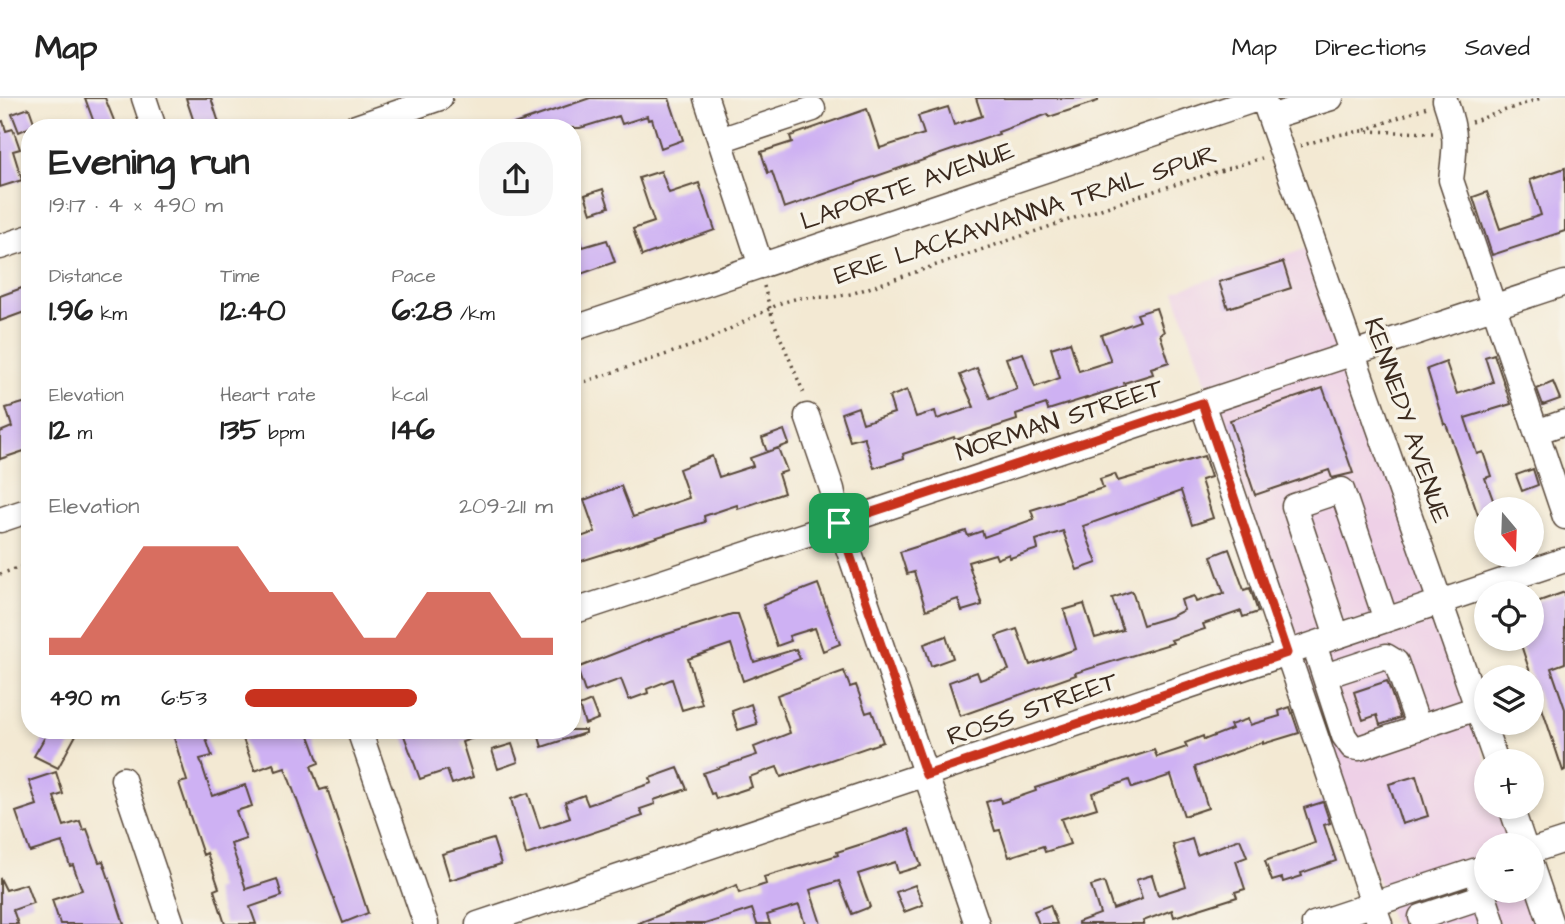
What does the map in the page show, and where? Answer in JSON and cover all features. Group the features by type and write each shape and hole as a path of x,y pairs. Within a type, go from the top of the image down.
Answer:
{"street":[{"path":"144,98 152,119"},
{"path":"379,119 440,98"},
{"path":"706,98 761,266"},
{"name":"LAPORTE AVENUE","path":"581,326 1264,104 1331,98"},
{"path":"1446,99 1456,139 1451,180 1565,517"},
{"name":"KENNEDY AVENUE","path":"1264,104 1474,699"},
{"path":"720,140 813,109"},
{"path":"0,247 21,240"},
{"name":"NORMAN STREET","path":"581,609 1565,283"},
{"path":"1202,403 1377,914"},
{"path":"807,416 832,489 839,523 976,924"},
{"path":"1536,432 1565,422"},
{"path":"1386,620 1342,490 1294,506 1326,640 1325,676 1344,736 1352,747 1359,748 1474,709"},
{"path":"0,520 21,513"},
{"name":"ROSS STREET","path":"478,924 1565,560"},
{"path":"1325,676 1386,656 1392,658 1396,662 1419,728"},
{"path":"362,739 426,924"},
{"path":"123,779 172,924"},
{"path":"1544,847 1565,840"},
{"path":"1314,924 1377,914 1412,891 1474,870"},
{"path":"1412,891 1422,921 1474,900"},
{"path":"1486,903 1493,924"},
{"path":"1544,903 1551,924"}],"path":[{"path":"1309,143 1363,131 1437,133 1541,98"},
{"path":"1363,131 1446,99"},
{"name":"ERIE LACKAWANNA TRAIL SPUR","path":"581,383 706,341 769,308 798,298 833,297 850,293 1254,160"},
{"path":"761,266 769,308 803,388 807,416"},
{"path":"0,574 21,567"}],"shaded area":[{"path":"1312,246 1474,725 1474,735 1477,735 1482,749 1474,749 1474,819 1509,819 1515,833 1474,833 1474,903 1536,903 1546,924 1393,924 1174,291"}],"building":[{"path":"85,98 105,98 113,119 93,119"},
{"path":"186,98 211,98 218,119 193,119"},
{"path":"590,98 669,98 683,140 661,148 652,119 648,120 647,116 622,124 619,116 581,128 581,119 529,119"},
{"path":"976,98 1098,98 1098,101 1049,117 1048,114 998,132 999,134 784,208 772,172 768,173 761,152 792,142 790,136 867,109 880,148 924,134 918,116 948,107 954,125 982,116"},
{"path":"29,108 33,119 21,119 19,132 12,114"},
{"path":"3,121 6,131 13,129 20,149 13,151 21,180 0,187 0,122"},
{"path":"1565,168 1565,231 1492,255 1473,197 1487,192 1500,229 1541,215 1530,180"},
{"path":"661,171 669,193 699,183 715,230 642,256 633,229 654,222 639,178"},
{"path":"603,189 609,207 591,213 585,195"},
{"path":"607,240 615,262 581,274 581,241 583,247"},
{"path":"1283,262 1291,288 1228,308 1219,282"},
{"path":"21,288 21,313 0,321 0,296"},
{"path":"1156,308 1164,332 1160,334 1169,362 1151,368 1153,374 1124,383 1125,386 1048,410 1046,404 1016,414 1017,420 903,454 904,458 874,468 864,437 850,441 841,413 858,407 863,423 894,413 889,397 907,390 916,417 935,411 937,419 974,407 960,375 977,368 990,398 1017,389 1006,358 1023,353 1035,387 1060,378 1051,348 1070,342 1079,371 1111,361 1101,335 1140,321 1137,314"},
{"path":"1494,354 1511,404 1465,418 1477,454 1483,452 1491,476 1485,478 1492,497 1474,497 1474,504 1427,369 1446,362 1457,394 1493,382 1485,357"},
{"path":"1553,382 1560,399 1543,405 1537,389"},
{"path":"1323,388 1353,473 1332,478 1329,470 1255,495 1230,420"},
{"path":"21,404 21,452 0,459 0,432 12,427 6,408"},
{"path":"784,430 789,444 767,452 762,438"},
{"path":"778,448 787,471 778,474 784,493 738,509 737,505 704,516 705,522 581,561 581,537 595,532 584,500 621,486 633,517 689,498 679,469 712,456 719,477 753,466 750,458"},
{"path":"1204,456 1211,477 1201,480 1213,518 1192,525 1181,491 1083,526 1097,563 1077,570 1063,531 1036,540 1038,549 1010,558 1009,554 997,559 995,554 968,562 982,605 962,611 958,599 926,610 914,572 907,574 900,552 966,531 968,536 982,531 984,537 1034,519 1031,510 1103,488 1100,479 1115,474 1118,481"},
{"path":"1533,469 1538,485 1522,491 1516,475"},
{"path":"1229,549 1244,590 1250,588 1258,612 1243,617 1241,611 1203,624 1205,629 1171,640 1173,643 1075,673 1076,675 960,716 949,682 977,672 980,680 1009,670 996,636 1017,629 1030,665 1076,649 1064,610 1084,604 1095,638 1123,630 1112,598 1132,591 1143,625 1170,617 1184,610 1181,600 1194,596 1196,602 1224,593 1211,556"},
{"path":"818,584 840,644 823,651 815,628 789,636 791,641 777,646 763,605"},
{"path":"1565,592 1565,663 1551,668 1565,709 1563,771 1544,714 1544,665 1528,665 1523,651 1544,651 1544,599"},
{"path":"738,614 754,662 796,649 800,659 743,681 731,644 688,659 702,704 682,710 672,679 629,700 621,679 585,692 581,666 654,638"},
{"path":"946,636 953,658 931,666 924,644"},
{"path":"844,671 850,687 856,685 866,713 872,711 883,742 781,777 777,767 749,777 752,787 716,799 714,793 711,794 703,773 757,755 754,747 790,733 777,695"},
{"path":"1387,681 1400,718 1380,725 1377,715 1363,720 1354,692"},
{"path":"591,701 598,719 585,724 581,705"},
{"path":"751,704 757,724 738,730 732,711"},
{"path":"1290,707 1299,733 1263,742 1195,767 1208,808 1184,816 1171,775 1132,788 1129,780 1092,793 1097,808 1061,819 1070,844 1045,852 1043,846 1009,857 1000,830 995,831 986,802 1000,798 1001,803 1036,791 1035,788 1154,750 1157,757 1187,747 1185,743 1203,736 1204,740 1232,729 1230,725 1248,719 1250,725 1280,716 1279,711"},
{"path":"44,739 74,739 58,768 34,756"},
{"path":"174,739 206,739 212,756 200,759 212,796 245,785 252,806 236,811 246,839 231,844 246,889 277,879 282,896 250,907 256,924 225,924 214,890 219,888 207,853 203,855 179,783 187,781"},
{"path":"243,739 310,739 319,763 311,766 320,790 327,788 368,913 343,923 285,768 276,771 273,764 255,771"},
{"path":"405,739 470,739 462,742 473,777 452,784 447,770 420,779"},
{"path":"540,739 567,739 542,747"},
{"path":"512,744 518,762 498,769 492,750"},
{"path":"678,768 687,789 654,800 655,804 640,809 643,816 526,855 511,799 528,793 540,828 570,818 565,802 584,795 588,805 652,783 650,778"},
{"path":"56,772 63,794 54,797 64,826 80,821 83,830 87,829 99,862 103,861 124,924 60,924 52,900 82,890 73,865 70,866 62,842 30,852 16,812 37,805 29,781"},
{"path":"1416,776 1428,816 1402,824 1389,784"},
{"path":"1323,802 1330,823 1324,825 1336,861 1283,882 1282,878 1272,881 1265,861 1315,843 1304,808"},
{"path":"909,829 921,866 898,873 895,862 858,874 870,907 852,914 839,881 810,890 821,924 805,924 799,905 767,915 770,924 757,924 752,909 705,924 636,924 737,885 739,893 766,884 764,877 838,855 837,852"},
{"path":"493,839 501,864 450,880 442,854"},
{"path":"1192,839 1197,855 1240,839 1247,857 1236,861 1245,889 1235,892 1237,897 1174,917 1172,910 1143,921 1144,924 1078,924 1100,914 1091,886 1104,882 1113,909 1142,899 1136,880 1152,875 1158,895 1186,886 1173,845"},
{"path":"0,878 6,890 26,884 33,903 13,910 18,924 0,924"},
{"path":"915,885 923,905 904,912 896,892"},
{"path":"1050,905 1057,924 1039,924 1034,911"}],"route":[{"path":"1202,403 1287,653 926,775 839,523 1202,403"}]}
